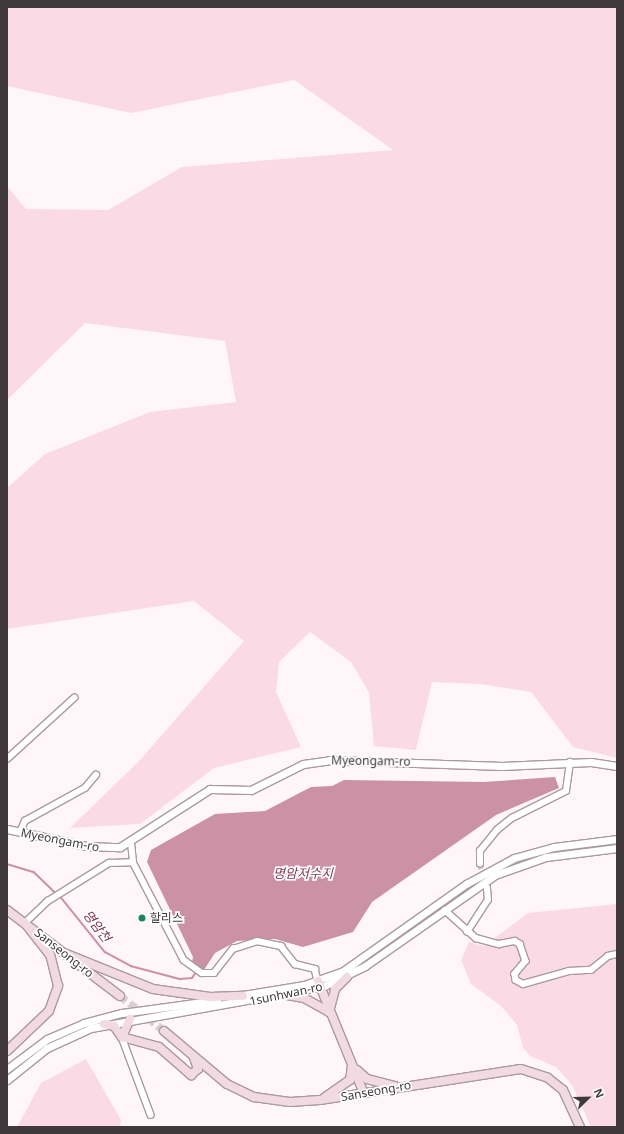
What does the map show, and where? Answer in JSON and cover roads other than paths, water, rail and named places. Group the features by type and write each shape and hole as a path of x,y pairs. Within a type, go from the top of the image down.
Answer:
{"main road":[{"name":"Sanseong-ro","path":"7,910 120,996"},
{"path":"7,1051 49,1012 58,986 50,955 25,924"},
{"path":"64,953 153,990 210,997 243,996"},
{"path":"329,1012 335,989 347,977"},
{"path":"319,984 329,1012 358,1074 367,1079 400,1087"},
{"path":"287,995 304,998 329,1012"},
{"path":"122,1037 130,1019"},
{"path":"104,1024 114,1026 122,1037 159,1047 191,1075 198,1069 190,1052"},
{"name":"Sanseong-ro","path":"164,1032 245,1094 276,1101 320,1100 511,1070 531,1071 548,1078 563,1090 580,1127"},
{"path":"352,1060 364,1094"},
{"path":"320,1100 350,1080 352,1060"}],"street":[{"path":"7,759 74,698"},
{"name":"Myeongam-ro","path":"7,829 106,849 131,842 210,789 251,790 302,764 370,759 502,766 570,762 617,766"},
{"path":"480,864 480,851 497,830 512,818 566,791 570,762"},
{"path":"20,832 26,821 85,788 96,775"},
{"name":"1sunhwan-ro","path":"7,1069 47,1039 84,1022 122,1013 319,984 354,965 500,864 534,852 617,839"},
{"path":"131,842 133,862 184,960 202,973 214,973 233,949 257,941 281,946 295,964 315,969 319,984"},
{"name":"1sunhwan-ro","path":"7,1080 47,1048 104,1024 287,995 319,984 347,977 495,875 528,862 617,848"},
{"path":"25,924 48,901 109,863 133,862"},
{"path":"467,932 488,900 487,888"},
{"path":"445,910 467,932 488,943 515,940 520,944 526,961 515,974 516,980 523,984 569,971 591,970 608,956 617,954"},
{"path":"122,1037 151,1115"}],"water":[{"name":"명암저수지","path":"555,777 559,788 496,815 372,902 353,932 303,947 275,939 237,941 215,953 204,970 192,962 193,957 147,862 151,850 215,814 265,811 311,787 332,786 344,780 484,782"}],"waterway":[{"name":"명암천","path":"7,864 34,872 57,894"},
{"name":"명암천","path":"60,896 105,952 131,966 180,979 192,978 197,971"}],"tunnel":[{"path":"480,864 484,878"},
{"path":"120,996 164,1031"}],"place":[{"name":"할리스","path":"142,918"}]}
